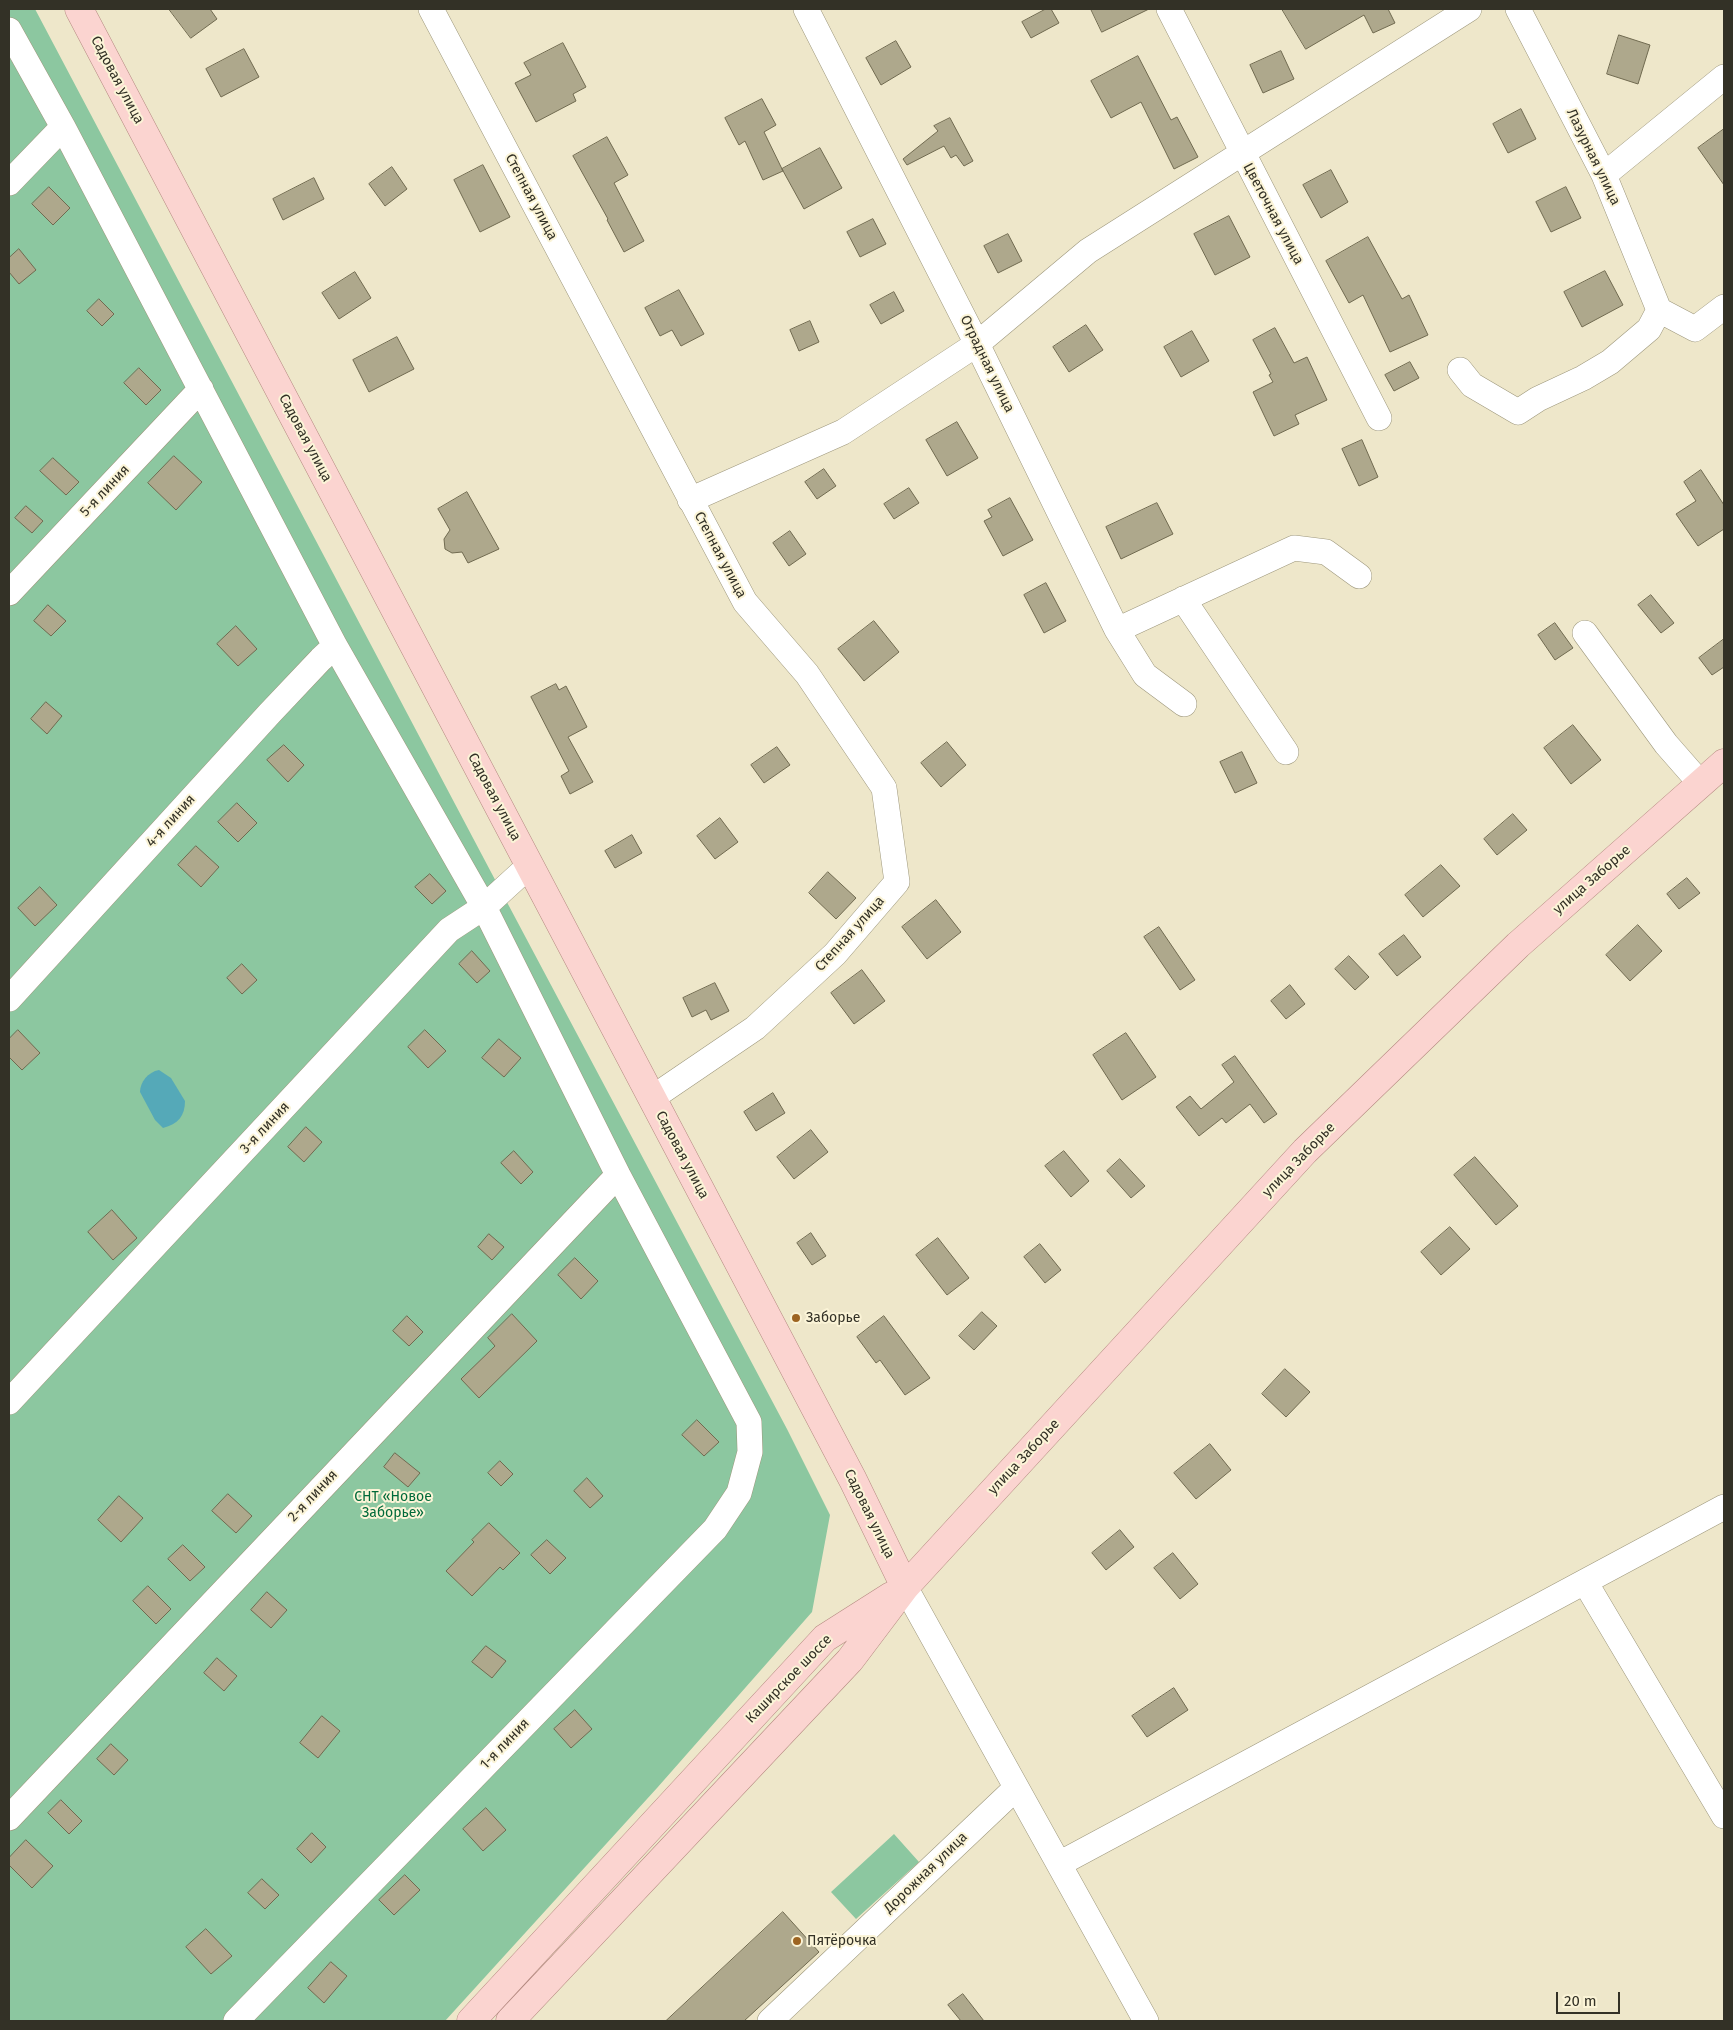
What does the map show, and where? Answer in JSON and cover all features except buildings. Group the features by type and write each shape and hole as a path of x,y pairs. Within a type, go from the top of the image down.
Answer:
{"main road":[{"name":"Садовая улица","path":"79,9 853,1480 905,1587"},
{"name":"улица Заборье","path":"905,1587 1305,1151 1518,945 1724,763"},
{"name":"Каширское шоссе","path":"471,2021 825,1638 905,1587"},
{"path":"510,2021 850,1660 905,1587"}],"street":[{"name":"Степная улица","path":"431,9 745,602 807,674 884,788 896,882 835,954 755,1028 652,1098"},
{"name":"Отрадная улица","path":"806,9 977,344 1117,630 1145,675 1184,704"},
{"name":"Цветочная улица","path":"1169,9 1379,418"},
{"path":"690,500 843,432 977,344 1088,251 1469,9"},
{"name":"Лазурная улица","path":"1518,9 1604,176 1659,310"},
{"name":"1-я линия","path":"9,30 63,127 335,646 484,907 618,1175 749,1422 750,1452 739,1493 715,1529 236,2021"},
{"path":"1604,176 1724,77"},
{"path":"9,183 63,127"},
{"path":"1460,370 1472,385 1518,412 1538,399 1583,378 1610,362 1649,329 1659,310 1695,329 1724,307"},
{"name":"5-я линия","path":"9,593 201,389"},
{"path":"1117,630 1294,548 1326,552 1359,576"},
{"path":"1182,599 1286,752"},
{"path":"1585,633 1666,744 1701,784"},
{"name":"4-я линия","path":"9,999 269,714 335,646"},
{"name":"3-я линия","path":"9,1402 450,930 484,907 530,864"},
{"name":"2-я линия","path":"9,1818 618,1175"},
{"path":"1059,1864 1724,1507"},
{"path":"1585,1582 1724,1816"},
{"path":"905,1587 1146,2021"},
{"name":"Дорожная улица","path":"770,2021 1016,1788"}],"green space":[{"name":"СНТ «Новое Заборье»","path":"9,9 35,9 787,1429 830,1515 812,1612 657,1788 445,2021 9,2021"},
{"path":"894,1834 919,1862 856,1919 831,1892"}],"water":[{"path":"159,1070 171,1078 185,1101 184,1111 180,1119 163,1128 155,1120 140,1092 145,1078"}],"place":[{"name":"Заборье","path":"796,1318"},
{"name":"Пятёрочка","path":"797,1941"}]}
